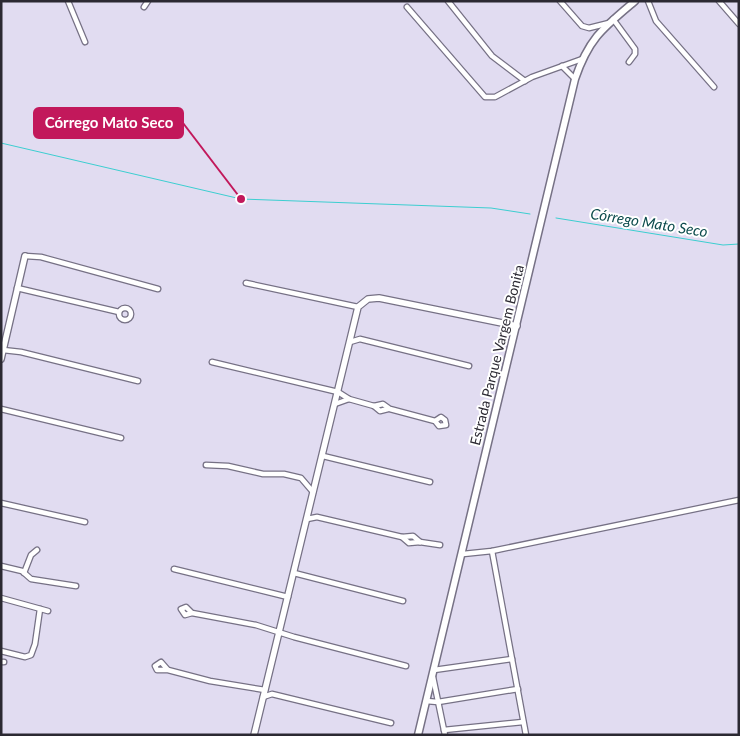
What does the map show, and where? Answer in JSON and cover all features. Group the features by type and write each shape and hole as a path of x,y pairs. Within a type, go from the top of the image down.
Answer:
{"main road":[{"name":"Estrada Parque Vargem Bonita","path":"418,735 463,554 575,79 582,59 592,40 611,21 636,1"}],"street":[{"path":"68,1 85,42"},
{"path":"144,7 148,1"},
{"path":"448,1 492,56 524,81"},
{"path":"560,1 582,26 588,28 611,21 635,49 630,62"},
{"path":"648,1 656,21 714,87"},
{"path":"719,1 739,24"},
{"path":"407,7 483,96 494,97 524,81 582,59"},
{"path":"562,66 575,79"},
{"path":"1,359 25,256 41,257 158,288"},
{"path":"246,283 358,307"},
{"path":"18,288 119,312"},
{"path":"254,735 358,307 368,299 379,298 517,326"},
{"path":"352,333 360,340"},
{"path":"350,342 360,340 470,366"},
{"path":"3,350 21,352 138,381"},
{"path":"212,362 338,392 349,399 374,406 381,403 388,409 435,421"},
{"path":"335,404 349,399"},
{"path":"2,409 121,438"},
{"path":"322,456 430,482"},
{"path":"206,465 228,466 263,474 284,474 301,478 313,492"},
{"path":"306,482 316,480"},
{"path":"463,554 492,552 739,500"},
{"path":"1,503 85,522"},
{"path":"309,511 317,517 402,537 409,543 420,542 440,546"},
{"path":"307,519 317,517"},
{"path":"24,573 31,555 38,550"},
{"path":"492,552 526,735"},
{"path":"1,566 24,573 29,578 38,581 76,586"},
{"path":"174,569 288,597"},
{"path":"294,573 403,601"},
{"path":"1,598 48,611"},
{"path":"1,651 25,657 31,655 35,644 40,609"},
{"path":"192,613 280,631 294,637 406,666"},
{"path":"512,659 433,673 438,702 444,732 523,722"},
{"path":"168,670 210,681 265,691 391,722"},
{"path":"426,701 438,702 518,689"},
{"path":"265,691 272,694"}],"waterway":[{"name":"Córrego Mato Seco","path":"1,143 241,199 491,208 530,214"},
{"name":"Córrego Mato Seco","path":"556,218 723,245 739,244"}],"place":[{"name":"Córrego Mato Seco","path":"241,199"}]}
